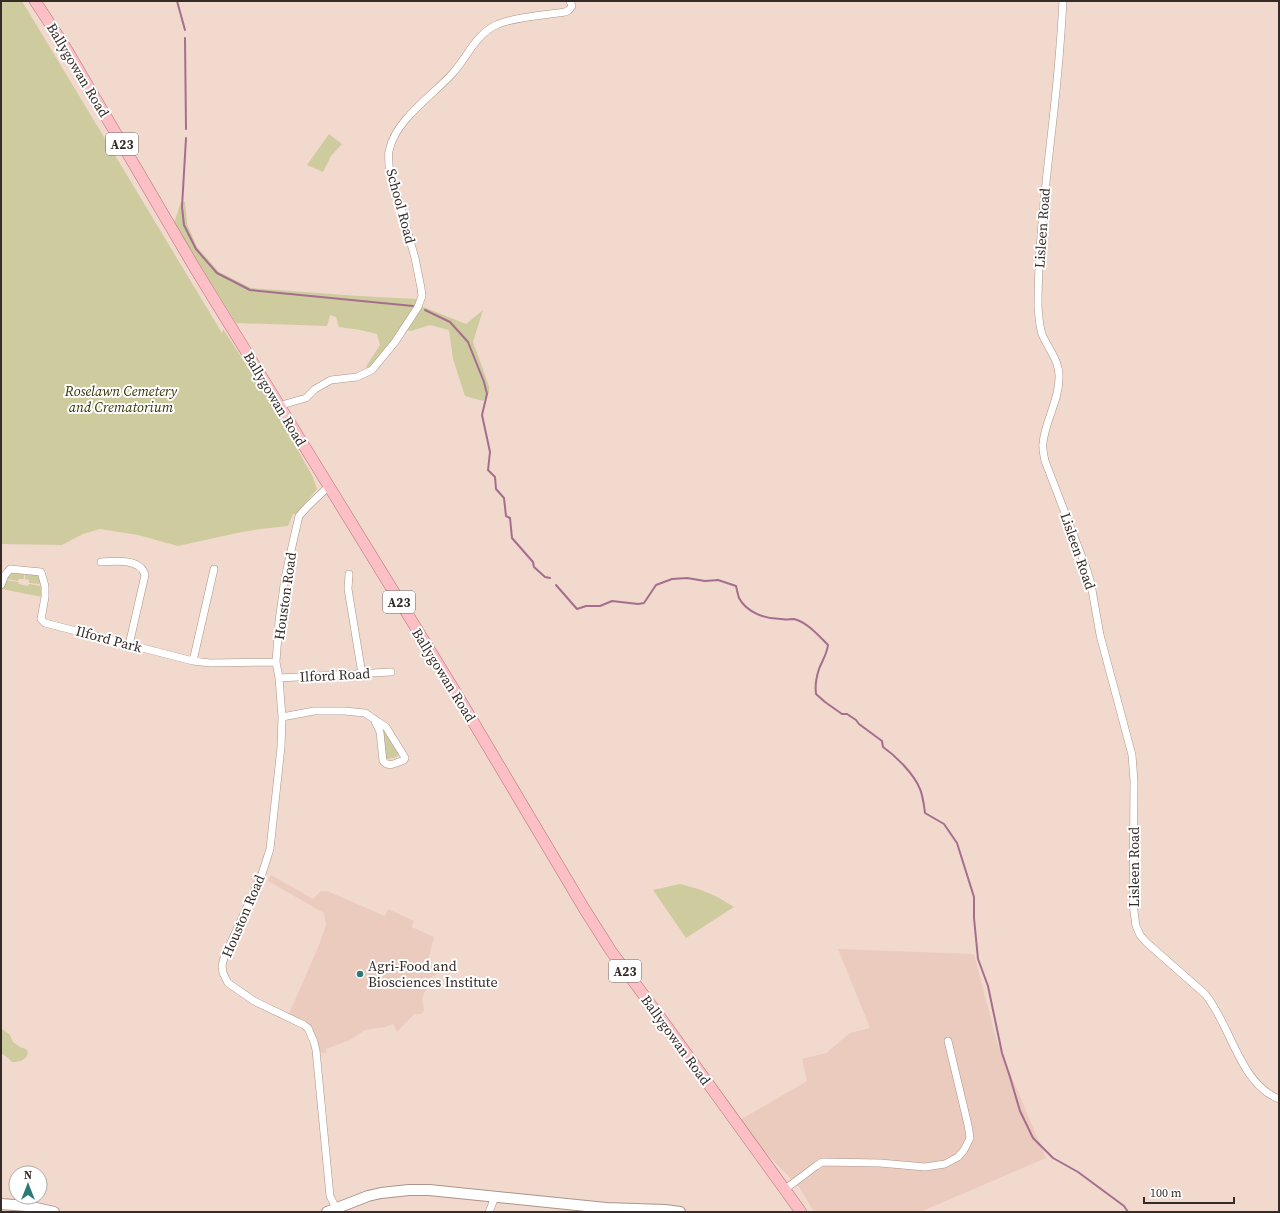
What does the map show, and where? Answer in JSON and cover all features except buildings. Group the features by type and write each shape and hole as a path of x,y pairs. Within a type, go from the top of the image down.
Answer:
{"main road":[{"name":"Ballygowan Road","path":"35,1 64,45 278,406 466,711 607,945 800,1212"}],"street":[{"name":"School Road","path":"278,406 306,398 315,389 331,380 357,377 372,370 395,342 418,307 422,296 420,280 389,166 389,151 402,124 428,96 452,74 478,38 486,30 497,24 510,21 565,12 572,6 570,1"},
{"name":"Lisleen Road","path":"1063,1 1060,47 1044,193 1038,288 1042,334 1057,361 1060,378 1045,433 1043,450 1045,461 1087,570 1100,634 1132,755 1134,781 1133,904 1136,926 1140,935 1146,942 1205,994 1213,1004 1246,1069 1255,1082 1279,1099"},
{"name":"Houston Road","path":"328,487 299,516 297,523 285,578 279,621 276,662 279,678 282,717 281,747 270,849 262,874 224,958 222,966 223,973 228,983 254,1001 308,1028 316,1050 332,1210"},
{"path":"100,562 126,561 138,565 144,571 145,574 129,644"},
{"name":"Ilford Park","path":"1,585 5,575 10,569 39,571 42,574 45,586 45,597 40,615 40,619 43,622 210,663 276,662"},
{"path":"193,660 214,569"},
{"path":"349,574 348,589 362,674"},
{"name":"Ilford Road","path":"279,678 391,672"},
{"path":"282,717 314,711 365,713 374,719 386,727 404,756 404,760 389,765 383,761 380,732 374,719"},
{"path":"784,1190 822,1162 880,1162 925,1167 947,1163 958,1157 964,1150 970,1138 948,1041"},
{"path":"332,1210 368,1196 381,1193 409,1190 429,1190 606,1208 680,1212"},
{"path":"489,1212 495,1197"},
{"path":"1,1204 26,1206 54,1212"}],"shaded area":[{"path":"271,875 313,899 321,891 327,891 385,916 388,909 414,921 412,927 434,937 427,964 438,968 436,975 432,977 422,998 424,1011 421,1014 414,1014 397,1032 393,1024 385,1027 365,1030 350,1040 326,1049 326,1053 319,1052 309,1024 289,1014 319,945 326,925 324,913 268,881"},
{"path":"838,949 974,954 997,1042 1046,1158 920,1212 814,1212 799,1187 764,1151 740,1120 807,1081 802,1059 826,1053 850,1033 870,1028"}],"green space":[{"name":"Roselawn Cemetery and Crematorium","path":"1,1 22,1 222,333 223,329 271,403 313,477 317,489 296,514 293,514 288,526 237,533 178,546 138,535 100,529 83,534 62,545 1,544"},
{"path":"329,134 342,144 331,156 323,172 307,165"},
{"path":"181,202 185,202 187,224 197,247 219,272 251,288 417,299 416,304 466,324 483,310 473,342 489,386 489,393 483,401 465,396 453,359 449,330 430,325 411,331 401,329 374,364 366,369 380,345 377,334 339,327 336,317 330,315 327,326 236,323 174,223"},
{"path":"12,571 24,573 24,579 19,579 18,581 6,579"},
{"path":"25,573 34,573 39,575 41,584 29,583 29,580 25,579"},
{"path":"5,580 18,582 19,584 28,586 29,584 41,586 42,597 2,589"},
{"path":"382,728 399,753 396,757 388,759 385,758"},
{"path":"680,884 708,893 734,907 686,938 653,890"},
{"path":"1,1028 10,1035 13,1042 26,1049 28,1052 25,1059 12,1062 1,1053"}],"waterway":[{"path":"177,1 185,30"},
{"path":"185,38 186,129"},
{"path":"186,138 182,207 184,225 196,249 217,273 250,290 413,306"},
{"path":"425,310 450,322 468,342 484,382 487,394 482,415 490,452 488,470 495,477 496,489 504,498 506,516 510,518 512,538 533,562 534,567 545,577 550,578"},
{"path":"556,585 577,609 586,606 600,606 612,601 638,604 644,603 656,585 672,579 687,578 705,581 718,580 736,586 742,603 757,614 769,618 794,619 804,623 828,645 817,676 816,694 842,714 847,714 856,720 859,724 882,741 883,747 893,755 914,777 922,795 925,813 944,824 957,843 974,897 974,918 978,959 988,986 1002,1053 1020,1111 1033,1138 1053,1158 1078,1172 1124,1206 1128,1212"}],"place":[{"name":"Agri-Food and Biosciences Institute","path":"360,974"}]}
